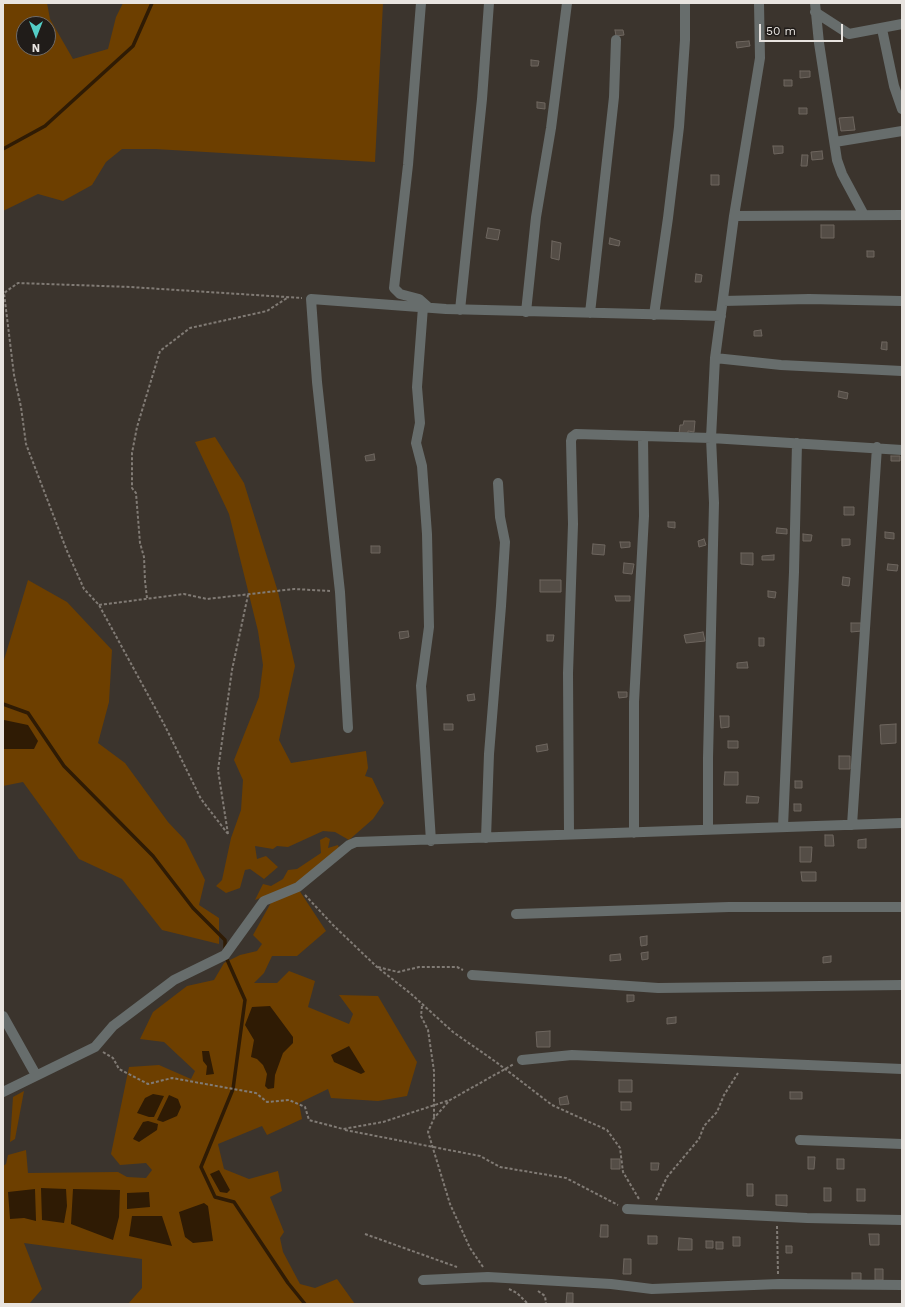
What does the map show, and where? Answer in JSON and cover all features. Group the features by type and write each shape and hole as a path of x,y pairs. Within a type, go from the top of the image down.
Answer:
{"street":[{"path":"421,3 408,165 394,288 400,294 419,299 426,307 417,387 420,423 416,443 422,466 427,534 430,614 421,686 431,841"},
{"path":"460,310 482,99 489,3"},
{"path":"526,312 536,217 552,121 567,3"},
{"path":"654,315 679,127 685,40 685,3"},
{"path":"708,829 708,758 714,503 711,438 715,358 734,216 760,58 759,3"},
{"path":"815,7 818,43 842,174 864,215"},
{"path":"815,7 849,34 882,29 902,24"},
{"path":"882,29 894,86 902,109"},
{"path":"590,313 614,98 616,40"},
{"path":"835,142 902,131"},
{"path":"734,216 902,215"},
{"path":"348,728 340,592 317,382 311,299 460,310 721,316"},
{"path":"723,301 809,299 902,301"},
{"path":"715,358 781,365 902,371"},
{"path":"569,834 568,673 573,524 572,437 576,434 711,438 877,447 902,450"},
{"path":"634,833 634,702 644,516 643,436"},
{"path":"783,827 794,572 797,443"},
{"path":"852,825 877,447"},
{"path":"486,838 489,754 502,606 505,542 500,517 498,483"},
{"path":"3,1092 95,1047 113,1026 174,980 225,955 264,902 298,886 349,845 356,842 431,841 569,834 902,823"},
{"path":"516,914 729,907 902,907"},
{"path":"472,975 658,988 902,985"},
{"path":"3,1016 36,1075"},
{"path":"522,1060 572,1055 745,1061 902,1069"},
{"path":"800,1140 902,1144"},
{"path":"626,1209 777,1217 902,1220"},
{"path":"424,1280 488,1277 611,1284 652,1288 779,1284 902,1285"}],"path":[{"path":"248,595 232,670 218,770 228,834 201,800 165,726 99,605 84,589 67,551 26,444 21,407 14,375 4,293 18,283 130,287 311,299"},
{"path":"148,598 145,580 144,557 140,543 136,494 132,488 132,453 137,427 160,351 190,328 267,311 288,297"},
{"path":"99,605 184,594 206,599 294,589 340,592"},
{"path":"298,886 333,925 377,967 410,993 422,1006 453,1032 506,1069 552,1105 607,1130 620,1148 623,1172 639,1197 645,1211"},
{"path":"377,967 398,972 419,967 457,967 472,975"},
{"path":"422,1006 421,1016 428,1030 434,1071 434,1118"},
{"path":"95,1047 113,1058 119,1069 148,1084 172,1078 256,1093 267,1102 289,1100 305,1107 309,1120 343,1129 432,1148 480,1156 500,1167 566,1178 626,1209"},
{"path":"343,1129 383,1122 450,1100 522,1060"},
{"path":"645,1211 667,1177 699,1139 704,1126 717,1112 724,1095 745,1061"},
{"path":"450,1100 434,1118 428,1132 450,1204 470,1248 488,1277"},
{"path":"777,1217 779,1284"},
{"path":"365,1234 460,1268"},
{"path":"503,1286 517,1293 528,1304"}],"shaded area":[{"path":"3,3 47,3 49,16 16,16 16,56 56,56 56,29 73,59 108,49 116,17 123,3 383,3 375,162 155,149 122,149 106,162 92,185 63,201 38,194 3,211"},
{"path":"215,437 244,483 278,592 295,666 279,740 291,763 366,751 368,768 365,776 372,778 384,803 373,819 349,840 335,832 323,831 288,847 277,846 273,849 255,846 257,859 266,856 278,867 264,879 250,869 245,870 240,888 226,893 216,886 222,880 231,838 241,810 243,780 234,760 259,697 263,665 258,631 229,514 195,442"},
{"path":"28,580 67,602 112,650 109,702 98,743 125,763 168,822 185,840 205,880 199,905 219,918 219,944 162,930 122,879 79,859 23,782 3,786 3,660"},
{"path":"4,720 28,725 38,741 34,749 3,749"},
{"path":"326,837 330,839 328,848 338,845 339,848 296,884 255,900 263,884 271,886 283,879 288,870 297,869 321,853 320,840"},
{"path":"299,890 326,931 297,956 272,956 264,973 254,983 277,983 289,971 315,981 308,1007 349,1024 353,1014 339,995 378,996 417,1062 407,1096 378,1101 331,1098 328,1089 299,1103 302,1119 267,1135 262,1126 218,1144 224,1169 249,1179 278,1171 282,1191 270,1197 284,1232 280,1238 283,1252 300,1284 315,1288 337,1279 355,1304 128,1304 142,1288 142,1259 24,1243 42,1289 29,1304 3,1304 3,1166 6,1164 8,1155 26,1150 28,1173 118,1172 127,1177 146,1178 152,1170 146,1163 120,1165 111,1154 129,1067 159,1065 191,1079 195,1071 164,1042 140,1039 153,1012 187,986 214,980 224,963 240,955 257,951 262,944 253,935 273,899"},
{"path":"270,1006 293,1037 293,1043 283,1053 275,1075 274,1088 268,1089 265,1086 267,1074 263,1065 257,1059 251,1057 254,1040 245,1025 252,1007"},
{"path":"349,1046 365,1072 361,1074 334,1062 331,1055"},
{"path":"202,1051 209,1051 214,1074 206,1075 207,1066 203,1061"},
{"path":"24,1091 15,1139 10,1142 13,1097"},
{"path":"153,1094 164,1096 154,1117 137,1113 145,1098"},
{"path":"169,1095 178,1099 181,1107 177,1116 163,1122 157,1120"},
{"path":"148,1121 158,1124 157,1130 139,1142 133,1139 143,1122"},
{"path":"219,1170 230,1190 227,1193 220,1192 210,1174"},
{"path":"41,1188 66,1189 67,1206 64,1223 42,1220"},
{"path":"35,1189 36,1221 24,1218 10,1219 8,1192"},
{"path":"73,1189 120,1190 119,1217 113,1240 71,1224"},
{"path":"149,1192 150,1207 127,1209 127,1193"},
{"path":"204,1203 208,1206 213,1241 193,1243 185,1237 179,1212"},
{"path":"132,1216 162,1216 172,1246 129,1236"}],"building":[{"path":"615,30 623,30 624,35 616,36"},
{"path":"749,41 750,46 737,48 736,42"},
{"path":"531,60 539,61 538,66 531,66"},
{"path":"800,71 810,71 810,77 800,78"},
{"path":"784,80 792,80 792,86 784,86"},
{"path":"537,102 545,103 545,109 537,108"},
{"path":"799,108 807,108 807,114 799,114"},
{"path":"853,117 855,130 841,131 839,118"},
{"path":"773,146 783,146 783,153 774,154"},
{"path":"822,151 823,159 812,160 811,152"},
{"path":"802,155 808,155 807,166 801,166"},
{"path":"711,175 719,175 719,185 711,185"},
{"path":"821,225 834,225 834,238 821,238"},
{"path":"488,228 500,230 498,240 486,238"},
{"path":"610,238 620,241 619,246 609,244"},
{"path":"552,241 561,243 559,260 551,258"},
{"path":"867,251 874,251 874,257 867,257"},
{"path":"696,274 702,275 701,282 695,282"},
{"path":"761,330 762,336 754,336 754,331"},
{"path":"882,342 887,342 887,350 881,349"},
{"path":"839,391 848,393 847,399 838,397"},
{"path":"684,421 695,421 694,432 688,431 688,435 679,434 680,425 683,425"},
{"path":"374,454 375,460 366,461 365,456"},
{"path":"891,456 900,456 900,461 891,461"},
{"path":"844,507 854,507 854,515 844,515"},
{"path":"668,522 675,522 675,528 668,527"},
{"path":"777,528 787,529 787,534 776,533"},
{"path":"885,532 894,533 894,539 885,538"},
{"path":"803,534 812,535 811,541 803,541"},
{"path":"704,539 706,545 699,547 698,541"},
{"path":"842,539 850,539 850,545 842,546"},
{"path":"620,542 630,542 630,547 621,548"},
{"path":"593,544 605,545 604,555 592,554"},
{"path":"371,546 380,546 380,553 371,553"},
{"path":"741,553 753,553 753,565 741,564"},
{"path":"774,555 774,560 762,560 762,556"},
{"path":"624,563 634,564 632,574 623,573"},
{"path":"888,564 898,565 897,571 887,570"},
{"path":"843,577 850,578 849,586 842,585"},
{"path":"540,580 561,580 561,592 540,592"},
{"path":"768,591 776,592 775,598 768,597"},
{"path":"615,596 630,596 630,601 616,601"},
{"path":"851,623 861,623 862,631 851,632"},
{"path":"408,631 409,637 400,639 399,632"},
{"path":"703,632 705,641 686,643 684,635"},
{"path":"547,635 554,635 553,641 547,641"},
{"path":"759,638 764,638 764,646 759,646"},
{"path":"747,662 748,668 737,668 737,663"},
{"path":"618,692 627,692 627,697 619,698"},
{"path":"474,694 475,700 468,701 467,695"},
{"path":"720,716 729,716 729,727 721,728"},
{"path":"444,724 453,724 453,730 444,730"},
{"path":"896,724 896,743 881,744 880,725"},
{"path":"728,741 738,741 738,748 728,748"},
{"path":"547,744 548,750 537,752 536,746"},
{"path":"839,756 850,756 850,769 839,769"},
{"path":"725,772 738,772 738,785 724,785"},
{"path":"795,781 802,781 802,788 795,788"},
{"path":"747,796 759,797 758,803 746,803"},
{"path":"794,804 801,804 801,811 794,811"},
{"path":"825,835 833,835 834,846 825,846"},
{"path":"866,839 866,848 858,848 858,840"},
{"path":"800,847 812,847 811,862 800,862"},
{"path":"801,872 816,872 816,881 802,881"},
{"path":"647,936 647,945 641,946 640,937"},
{"path":"648,952 648,959 642,960 641,953"},
{"path":"620,954 621,960 610,961 610,955"},
{"path":"831,956 831,962 823,963 823,957"},
{"path":"627,995 634,995 634,1001 627,1002"},
{"path":"676,1017 676,1023 667,1024 667,1018"},
{"path":"550,1031 550,1047 537,1047 536,1032"},
{"path":"619,1080 632,1080 632,1092 619,1092"},
{"path":"790,1092 802,1092 802,1099 790,1099"},
{"path":"567,1096 569,1104 560,1105 559,1098"},
{"path":"621,1102 631,1102 631,1110 621,1110"},
{"path":"808,1157 815,1157 814,1169 808,1169"},
{"path":"611,1159 620,1159 620,1169 611,1169"},
{"path":"837,1159 844,1159 844,1169 837,1169"},
{"path":"651,1163 659,1163 658,1170 651,1170"},
{"path":"747,1184 753,1184 753,1196 747,1196"},
{"path":"824,1188 831,1188 831,1201 824,1201"},
{"path":"857,1189 865,1189 865,1201 857,1201"},
{"path":"776,1195 787,1195 787,1206 776,1205"},
{"path":"601,1225 608,1225 608,1237 600,1237"},
{"path":"869,1234 879,1234 879,1245 870,1245"},
{"path":"648,1236 657,1236 657,1244 648,1244"},
{"path":"733,1237 740,1237 740,1246 733,1246"},
{"path":"679,1238 692,1239 692,1250 678,1250"},
{"path":"706,1241 713,1241 713,1248 706,1248"},
{"path":"716,1242 723,1242 723,1249 716,1249"},
{"path":"786,1246 792,1246 792,1253 786,1253"},
{"path":"624,1259 631,1259 631,1274 623,1274"},
{"path":"875,1269 883,1269 883,1280 875,1280"},
{"path":"852,1273 861,1273 861,1280 852,1280"},
{"path":"567,1293 573,1293 573,1303 566,1303"}],"waterway":[{"path":"3,149 45,126 133,46 152,3"},
{"path":"3,704 28,713 64,766 153,856 193,908 225,940 225,955 245,1000 233,1089 201,1167 215,1197 234,1202 288,1283 305,1304"}]}
